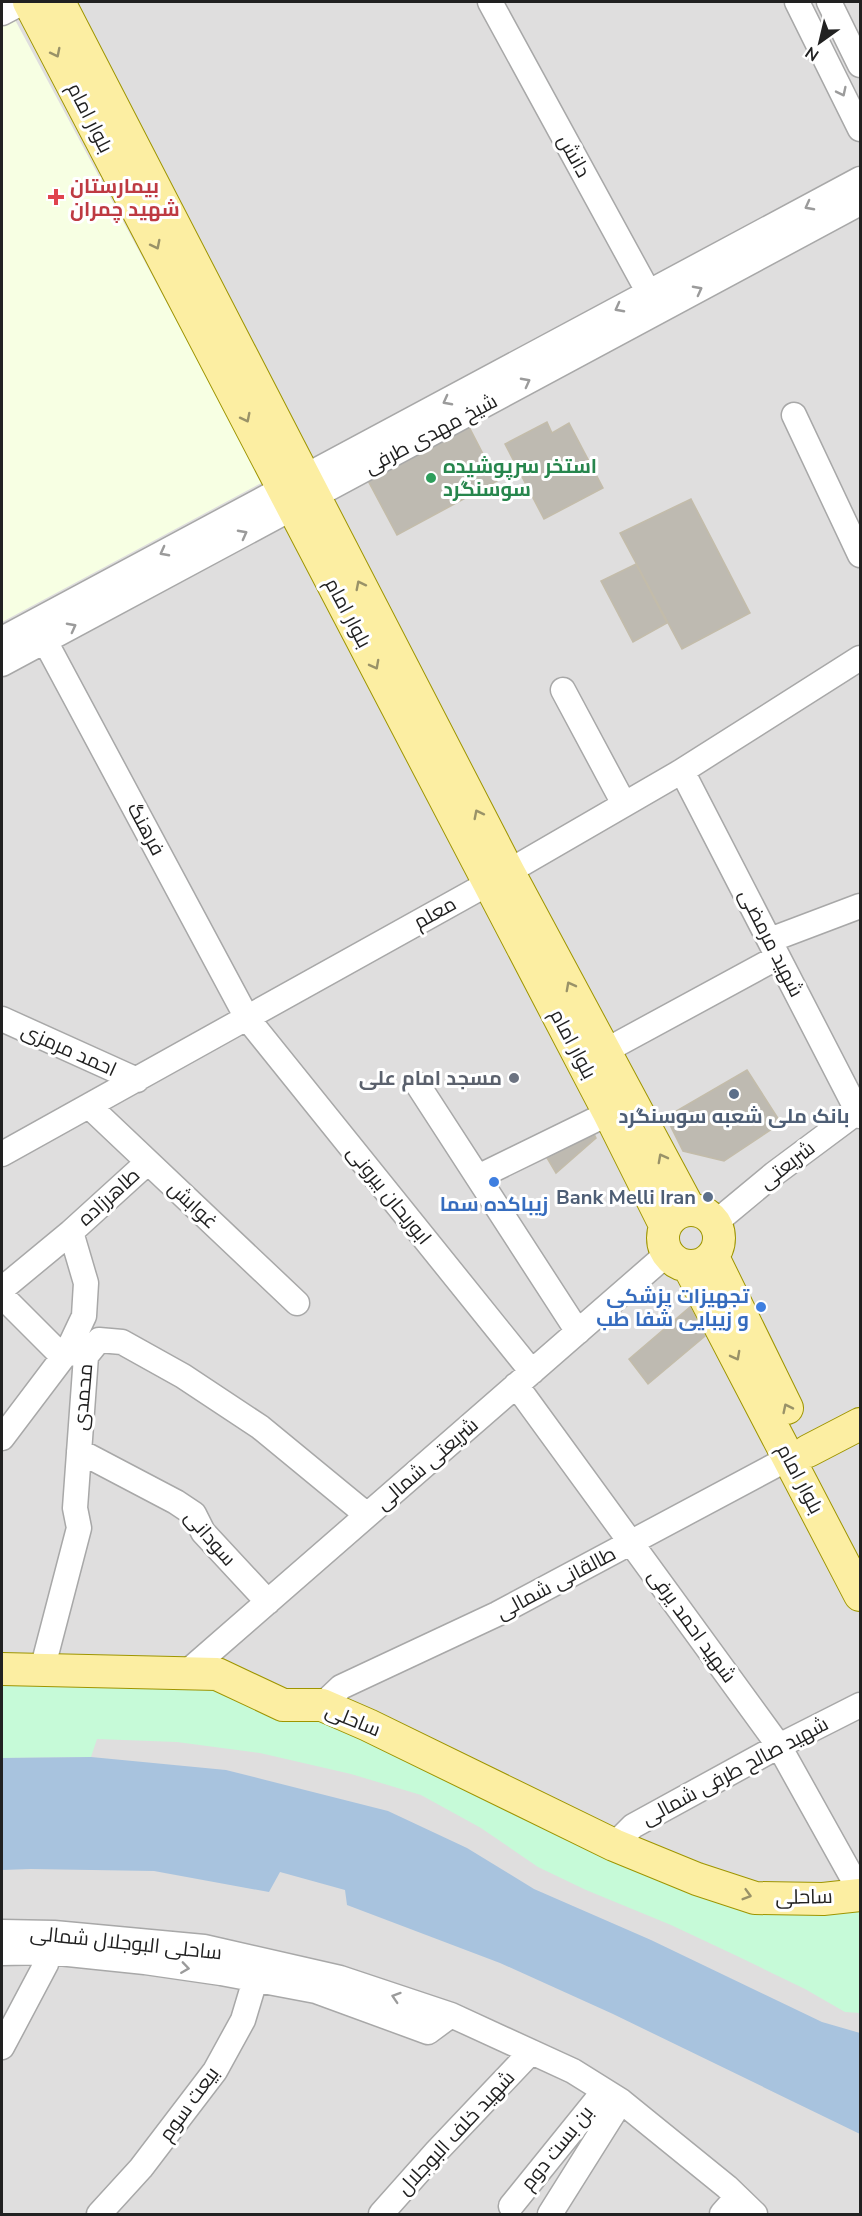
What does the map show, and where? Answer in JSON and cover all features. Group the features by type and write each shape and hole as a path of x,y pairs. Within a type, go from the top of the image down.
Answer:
{"main road":[{"name":"بلوار امام","path":"29,2 298,492 499,877 609,1113 690,1239"},
{"name":"بلوار امام","path":"59,2 298,492"},
{"name":"بلوار امام","path":"499,877 604,1051 690,1239 799,1455 861,1595"},
{"path":"799,1455 861,1424"},
{"name":"بلوار امام","path":"799,1455 861,1553"},
{"name":"ساحلی","path":"2,1669 217,1674 283,1705 322,1705 368,1725 614,1845 697,1879 755,1898 823,1899 858,1882"}],"street":[{"path":"2,13 22,2"},
{"name":"دانش","path":"490,2 653,302"},
{"path":"797,2 861,129"},
{"path":"829,2 861,65"},
{"name":"شیخ مهدی طرفی","path":"2,639 298,492 653,302 861,179"},
{"name":"شیخ مهدی طرفی","path":"653,302 861,203"},
{"path":"794,415 861,555"},
{"name":"شیخ مهدی طرفی","path":"2,664 298,492"},
{"name":"فرهنگ","path":"45,641 247,1018"},
{"name":"معلم","path":"2,1155 499,877 682,771 861,658"},
{"path":"563,690 624,804"},
{"name":"شهید مرمضی","path":"682,771 860,1112"},
{"path":"604,1051 774,949 861,906"},
{"name":"ابوریحان بیرونی","path":"247,1018 524,1379"},
{"name":"احمد مرمزی","path":"2,1019 137,1080"},
{"path":"418,1085 578,1332"},
{"name":"غوابش","path":"89,1107 297,1303"},
{"name":"شریعتی","path":"690,1239 774,1174 860,1112"},
{"path":"478,1177 609,1113"},
{"name":"طاهرزاده","path":"2,1289 71,1232 148,1162"},
{"name":"طاهرزاده","path":"2,1438 72,1355 84,1316 86,1283 71,1232"},
{"name":"شریعتی شمالی","path":"186,1673 578,1332 690,1239"},
{"path":"2,1296 72,1355"},
{"name":"محمدی","path":"42,1670 79,1528 75,1508 79,1451 72,1355 99,1340 122,1342 183,1376 260,1426 367,1515"},
{"name":"شهید احمد یرفی","path":"524,1379 631,1543 779,1746 858,1882"},
{"name":"سودانی","path":"79,1451 176,1502 194,1514 203,1532 268,1602"},
{"name":"طالقانی شمالی","path":"322,1705 341,1687 497,1614 799,1455"},
{"name":"شهید صالح طرفی شمالی","path":"614,1845 633,1826 779,1746 861,1705"},
{"name":"ساحلی البوجلال شمالی","path":"2,1932 145,1962 316,1991 428,2032 451,2015"},
{"path":"2,2047 46,1964 51,1943"},
{"name":"ساحلی البوجلال شمالی","path":"2,1953 51,1943 204,1947 340,1978 451,2015 573,2071 612,2096 729,2206 755,2214"},
{"name":"بیعت سوم","path":"99,2214 141,2168 215,2071 243,2020 255,1980"},
{"name":"شهید خلف البوجلال","path":"381,2214 531,2052"},
{"path":"550,2214 612,2096"},
{"name":"بن بست دوم","path":"511,2206 612,2096"}],"shaded area":[{"path":"2,2 860,2 860,2214 2,2214"},
{"name":"بیمارستان شهید چمران","path":"14,18 263,482 2,622 2,25"}],"green space":[{"path":"2,1680 178,1682 243,1696 307,1714 642,1867 860,1906 860,2013 845,2012 805,1989 737,1956 538,1867 481,1828 421,1795 351,1774 260,1753 177,1742 97,1739 91,1757 2,1758"}],"water":[{"path":"91,1757 226,1770 388,1811 467,1848 534,1889 651,1940 822,2022 860,2033 860,2134 613,2014 500,1963 347,1905 345,1890 280,1872 269,1892 154,1871 2,1870 2,1758"}],"building":[{"name":"استخر سرپوشیده سوسنگرد","path":"465,419 497,481 397,535 365,475"},
{"path":"547,422 552,433 569,423 603,488 544,519 505,444"},
{"path":"691,499 750,613 682,649 620,533"},
{"path":"636,564 667,623 633,642 601,581"},
{"name":"بانک ملی شعبه سوسنگرد","path":"747,1070 781,1123 724,1161 683,1151 666,1117"},
{"path":"586,1117 596,1138 556,1173 540,1146"},
{"path":"690,1307 705,1336 648,1384 629,1359"}],"place":[{"name":"بیمارستان شهید چمران","path":"56,197"},
{"name":"استخر سرپوشیده سوسنگرد","path":"431,478"},
{"name":"مسجد امام علی","path":"514,1078"},
{"name":"بانک ملی شعبه سوسنگرد","path":"734,1094"},
{"name":"زیباکده سما","path":"494,1182"},
{"name":"Bank Melli Iran","path":"708,1197"},
{"name":"تجهیزات پزشکی و زیبایی شفا طب","path":"761,1307"}]}
